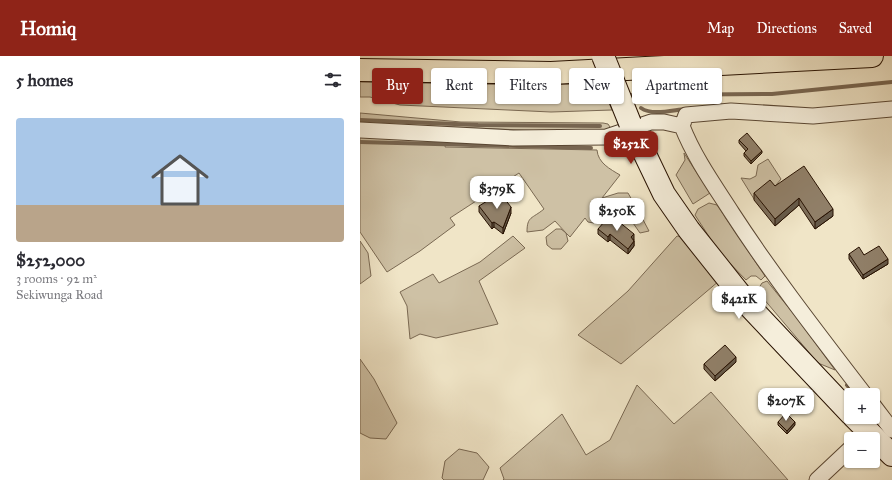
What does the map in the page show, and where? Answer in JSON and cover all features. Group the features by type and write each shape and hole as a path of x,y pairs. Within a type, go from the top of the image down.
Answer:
{"highway":[{"path":"360,70 551,73 872,56"}],"main road":[{"path":"603,56 631,125 664,194 689,230 751,308 844,407"},
{"path":"860,428 892,455"}],"street":[{"path":"860,388 766,264 711,181 687,140 682,126 686,115 701,113 731,111 813,116 892,109"},
{"path":"360,130 513,138 606,137 631,125 651,122 664,122 682,126"},
{"path":"880,414 892,430"},
{"path":"817,480 844,455"}],"shaded area":[{"path":"360,82 372,82 372,98 360,97"},
{"path":"423,83 431,83 431,104 487,104 487,84 495,84 495,104 561,104 561,84 569,84 569,104 609,104 612,110 551,112 396,104 423,104"},
{"path":"360,113 461,122 603,123 608,124 610,127 607,131 568,132 360,123"},
{"path":"360,137 446,141 445,147 597,150 602,162 620,175 602,198 618,193 628,193 632,200 628,208 625,210 606,215 594,223 588,222 585,218 570,237 555,221 543,230 527,232 529,220 544,209 519,173 450,218 455,225 420,251 387,272 360,232"},
{"path":"684,153 710,193 693,204 676,175 685,160"},
{"path":"768,159 781,179 768,195 754,199 741,178 750,179 756,176 758,165"},
{"path":"709,203 717,205 765,276 761,280 756,276 751,276 746,280 719,252 695,215 698,209"},
{"path":"636,212 640,214 649,231 640,233 633,223 632,217"},
{"path":"556,229 561,229 566,233 568,241 561,249 552,249 547,245 546,237"},
{"path":"513,236 525,248 479,281 498,324 436,338 420,334 410,339 407,306 400,292 433,274 439,283 480,262"},
{"path":"677,236 682,237 719,281 621,364 578,335 628,291"},
{"path":"360,241 368,253 371,276 360,284"},
{"path":"767,281 797,318 835,370 818,363 757,291 762,283"},
{"path":"360,359 374,379 397,423 386,439 370,438 360,433"},
{"path":"637,385 674,424 711,392 788,480 503,480 504,479 500,468 562,414 586,455 610,440"},
{"path":"459,449 477,453 489,467 483,480 444,480 442,478 445,461"}],"building":[{"path":"747,133 762,151 751,161 744,153 748,149 739,140"},
{"path":"804,166 833,209 815,222 799,198 775,219 754,193 770,180 775,186"},
{"path":"500,193 511,207 503,228 494,222 492,223 479,206"},
{"path":"610,215 616,224 618,221 634,234 631,237 634,241 628,249 610,234 608,237 598,229"},
{"path":"879,246 888,259 863,275 849,254 859,247 864,255"},
{"path":"725,345 736,357 715,376 704,364"},
{"path":"786,413 795,422 787,431 778,422"}],"waterway":[{"path":"722,94 772,94 892,82"},
{"path":"641,108 651,112 685,109"},
{"path":"360,120 478,125 600,126"},
{"path":"360,142 591,148"}]}
